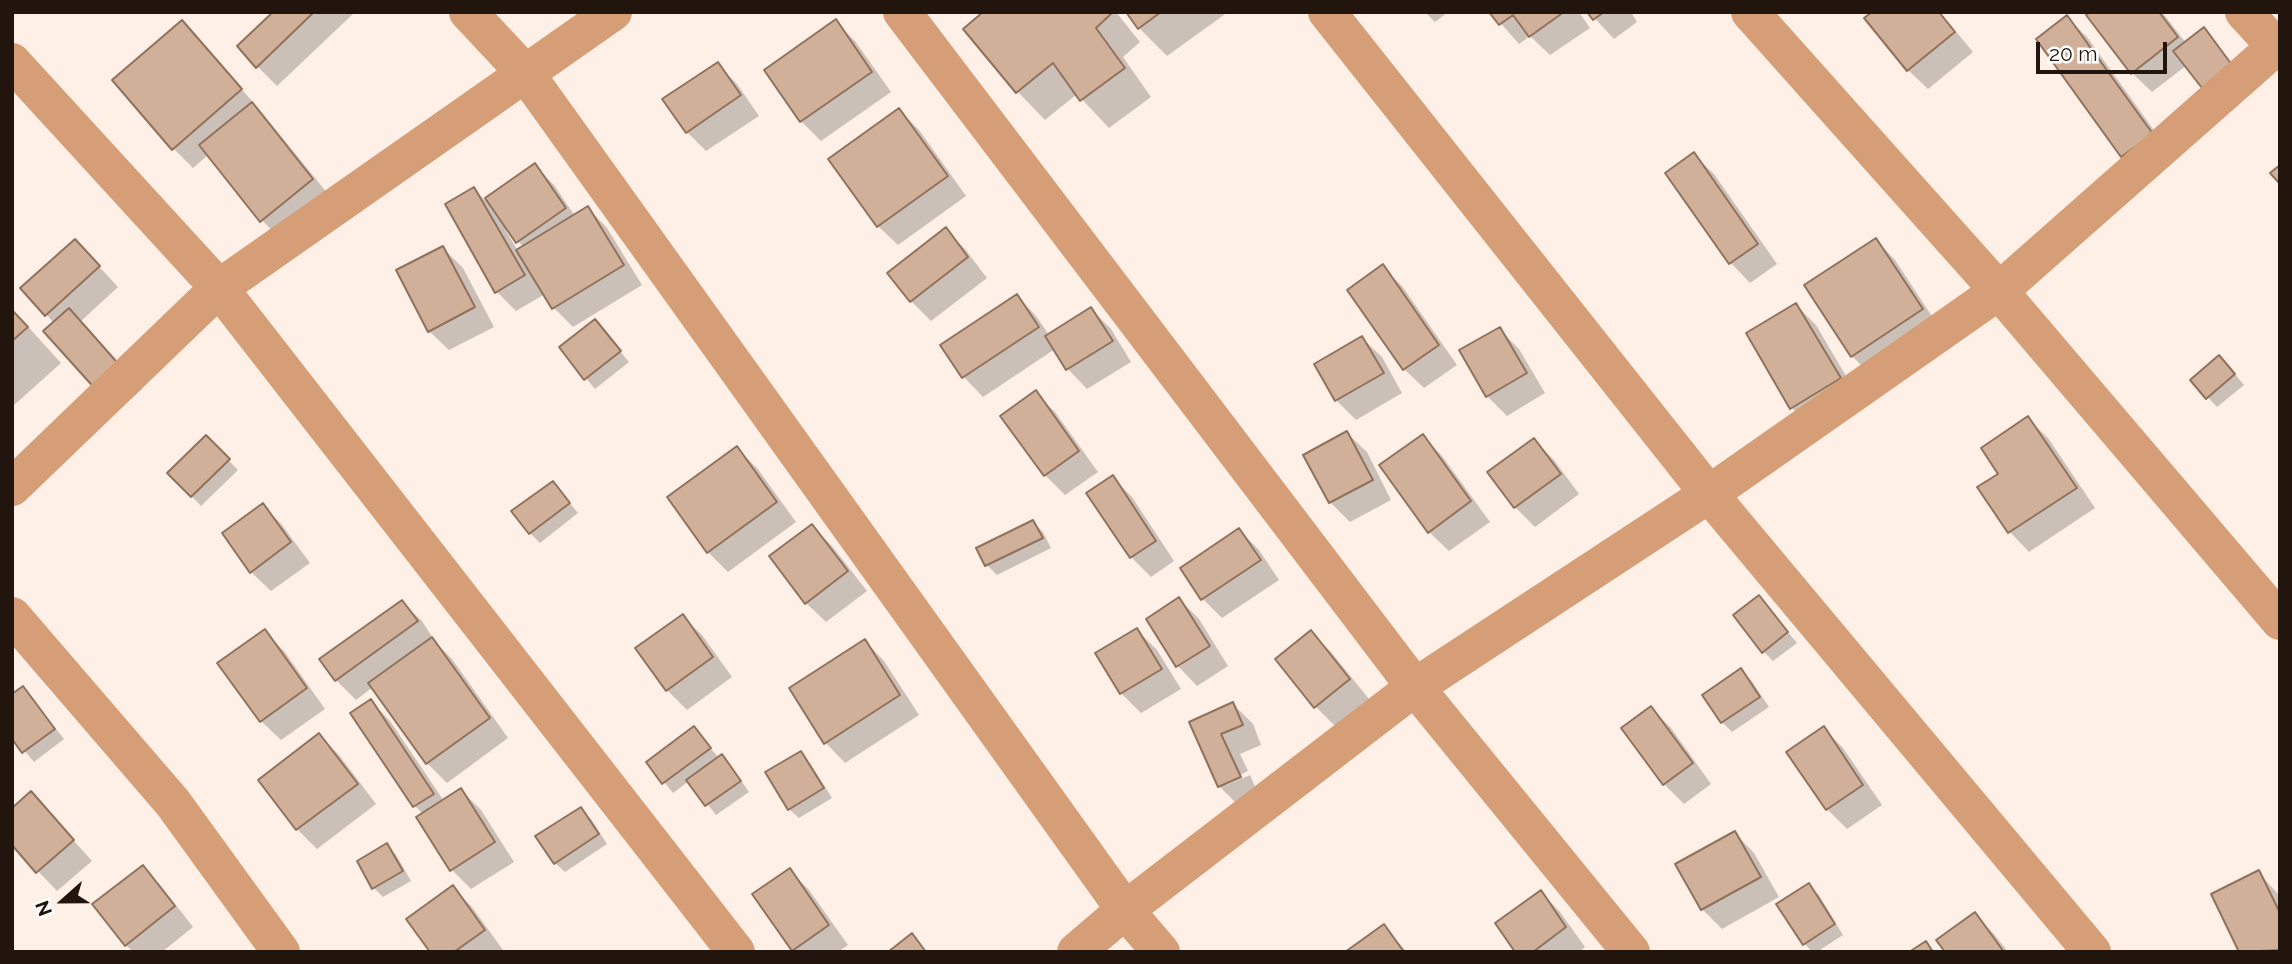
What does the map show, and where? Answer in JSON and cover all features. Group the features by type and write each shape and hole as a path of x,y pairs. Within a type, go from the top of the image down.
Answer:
{"street":[{"path":"468,12 526,74 1125,910 1161,952"},
{"path":"12,487 219,288 613,12"},
{"path":"902,12 1415,687 1631,952"},
{"path":"1326,12 1709,494 2092,952"},
{"path":"1750,12 1999,291 2280,621"},
{"path":"1076,952 1125,910 1415,687 1709,494 1999,291 2278,47 2244,12"},
{"path":"12,62 219,288 736,952"},
{"path":"12,616 173,803 281,952"}],"building":[{"path":"273,12 314,12 256,68 237,46"},
{"path":"983,12 1113,12 1096,28 1125,68 1080,101 1053,63 1016,93 963,29"},
{"path":"1126,12 1161,12 1138,29"},
{"path":"1489,12 1564,12 1529,37 1513,15 1499,25"},
{"path":"1587,12 1604,12 1593,20"},
{"path":"1872,12 1939,12 1955,32 1907,71 1864,18"},
{"path":"2090,12 2159,12 2178,37 2131,74 2086,15"},
{"path":"2067,15 2153,134 2121,157 2036,39"},
{"path":"836,19 872,72 800,122 764,70"},
{"path":"182,20 242,89 172,150 112,80"},
{"path":"2204,27 2232,65 2202,88 2173,51"},
{"path":"718,62 741,95 686,133 662,99"},
{"path":"252,102 313,179 260,222 199,145"},
{"path":"899,108 948,176 877,227 828,159"},
{"path":"1694,152 1758,244 1729,264 1665,173"},
{"path":"535,163 566,208 516,243 485,198"},
{"path":"2280,165 2280,184 2270,173"},
{"path":"474,187 525,275 495,293 445,204"},
{"path":"588,206 624,265 552,309 516,250"},
{"path":"946,227 968,257 910,302 887,273"},
{"path":"1876,238 1923,309 1851,357 1804,285"},
{"path":"75,239 100,266 45,316 20,288"},
{"path":"443,246 475,307 428,332 396,270"},
{"path":"1383,264 1439,345 1403,370 1347,290"},
{"path":"1017,294 1039,327 962,378 940,345"},
{"path":"1796,303 1841,378 1790,409 1746,333"},
{"path":"1091,307 1113,341 1066,370 1045,336"},
{"path":"69,308 123,369 98,392 43,331"},
{"path":"12,310 28,327 12,341"},
{"path":"595,319 621,351 584,380 559,347"},
{"path":"1500,327 1527,373 1486,397 1459,350"},
{"path":"1362,336 1384,373 1335,401 1314,364"},
{"path":"2219,355 2235,374 2206,399 2190,380"},
{"path":"1036,390 1079,451 1044,476 1000,416"},
{"path":"2028,416 2077,488 2008,533 1977,487 1998,474 1981,448"},
{"path":"1347,431 1373,480 1329,503 1303,455"},
{"path":"1423,434 1471,501 1428,533 1379,465"},
{"path":"206,435 230,459 191,497 167,473"},
{"path":"1534,438 1561,474 1514,508 1487,472"},
{"path":"737,446 777,502 707,553 667,497"},
{"path":"1113,475 1156,541 1130,558 1086,493"},
{"path":"553,481 570,503 529,534 511,511"},
{"path":"263,503 291,542 250,573 222,533"},
{"path":"1033,520 1043,538 985,566 976,548"},
{"path":"812,524 848,571 805,604 769,556"},
{"path":"1239,528 1261,560 1201,600 1180,568"},
{"path":"1759,595 1788,632 1762,653 1733,615"},
{"path":"1179,597 1210,646 1176,667 1146,619"},
{"path":"402,600 418,621 335,681 319,659"},
{"path":"683,614 713,657 666,691 635,648"},
{"path":"1137,628 1162,669 1120,694 1095,653"},
{"path":"265,629 307,688 260,722 217,663"},
{"path":"1311,630 1350,679 1314,708 1275,659"},
{"path":"432,637 490,718 426,764 368,683"},
{"path":"865,639 900,695 824,744 789,688"},
{"path":"1741,668 1760,697 1721,723 1702,695"},
{"path":"23,686 55,729 22,753 12,739 12,694"},
{"path":"371,699 434,794 413,807 350,713"},
{"path":"1233,702 1243,725 1221,734 1241,777 1218,787 1189,722"},
{"path":"1651,706 1693,763 1663,785 1621,728"},
{"path":"694,726 711,748 662,784 646,762"},
{"path":"1824,726 1863,785 1826,810 1786,752"},
{"path":"319,733 358,784 296,830 258,780"},
{"path":"801,751 824,788 788,810 765,772"},
{"path":"722,754 741,781 705,806 686,780"},
{"path":"461,788 495,842 450,871 416,817"},
{"path":"31,791 74,840 36,873 12,845 12,808"},
{"path":"581,807 599,834 554,864 535,836"},
{"path":"1735,831 1761,877 1701,910 1675,864"},
{"path":"387,843 403,871 372,889 357,861"},
{"path":"143,865 175,906 125,946 92,904"},
{"path":"790,868 829,925 792,951 752,894"},
{"path":"2259,870 2280,913 2280,950 2239,952 2211,894"},
{"path":"1809,883 1835,924 1803,945 1776,904"},
{"path":"453,885 485,930 454,952 430,952 406,919"},
{"path":"1541,890 1566,927 1533,952 1515,952 1495,923"},
{"path":"1975,912 2004,952 1945,952 1936,940"},
{"path":"1384,924 1404,952 1345,952"},
{"path":"912,933 926,952 888,952"},
{"path":"1926,941 1933,952 1909,952"}]}
